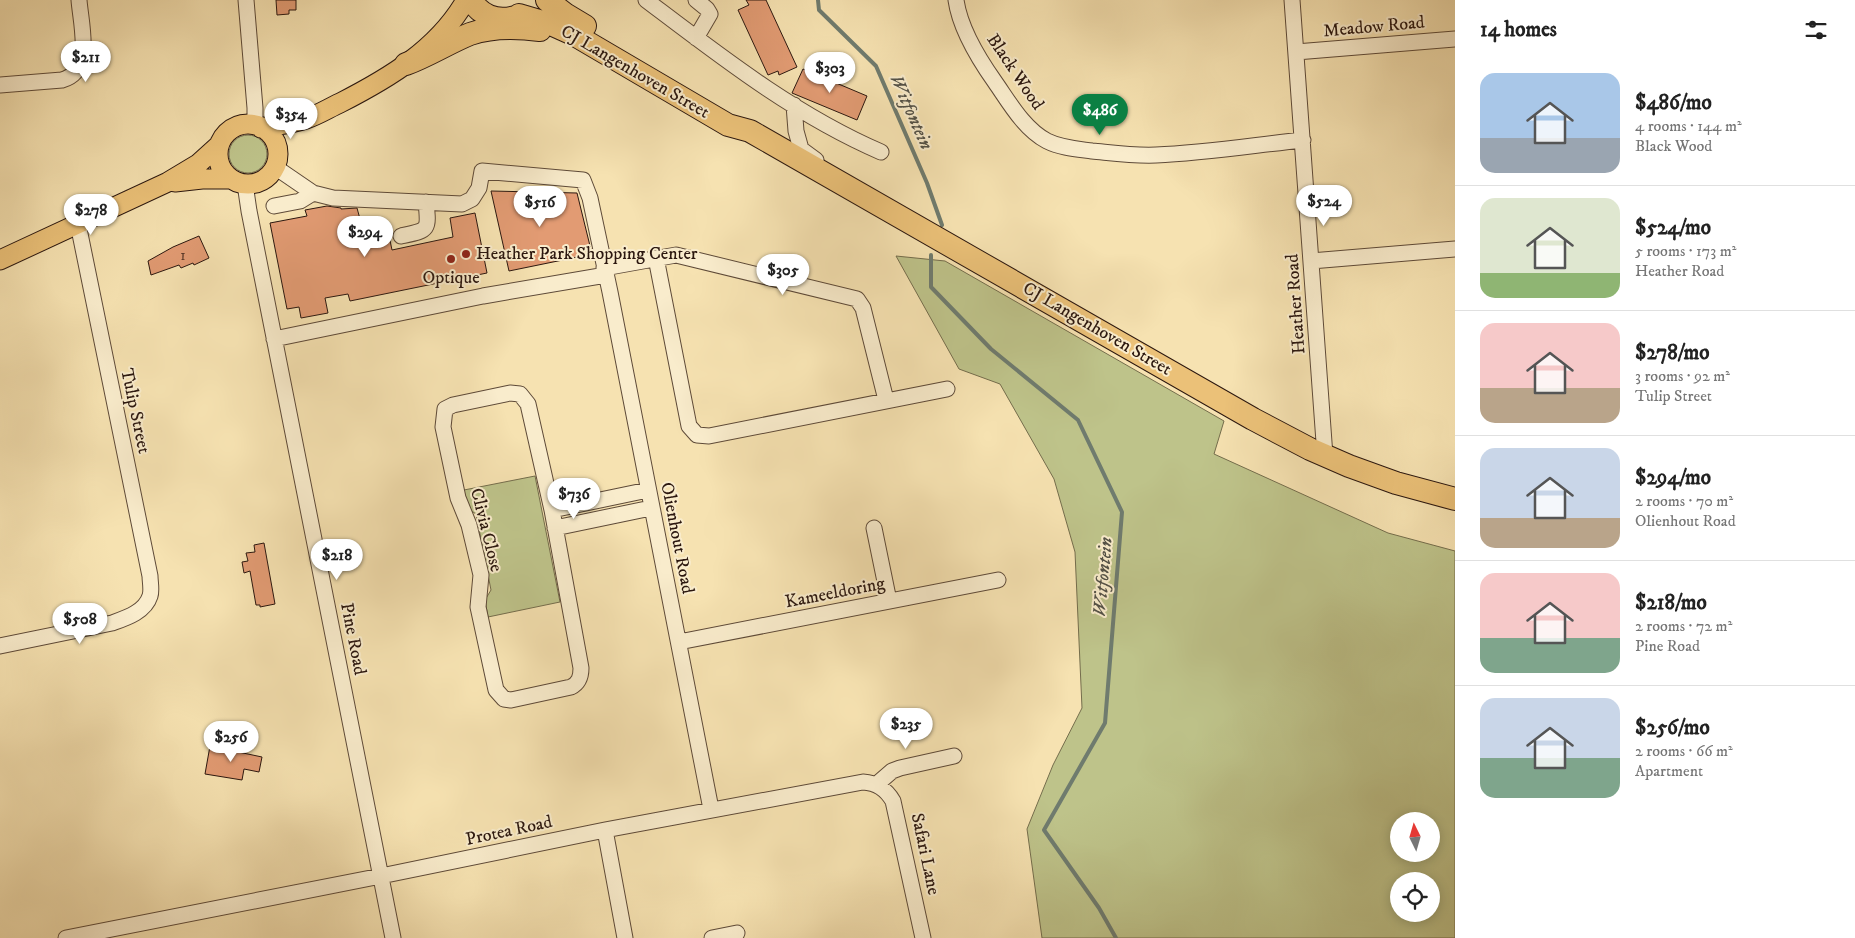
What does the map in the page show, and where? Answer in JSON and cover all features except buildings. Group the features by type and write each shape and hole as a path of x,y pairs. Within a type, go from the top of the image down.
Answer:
{"highway":[{"path":"471,0 476,8 489,17 504,19 526,7"},
{"name":"CJ Langenhoven Street","path":"547,0 570,18 714,102 734,115 750,131"},
{"name":"CJ Langenhoven Street","path":"526,7 603,50 728,125 750,131 1253,419 1325,456 1389,481 1455,499"},
{"path":"406,64 470,34 505,28 528,28 551,32 603,50"}],"main road":[{"path":"0,260 168,182 205,159 233,128 297,122 362,92 406,64 433,43 466,0"},
{"path":"433,43 489,17"},
{"path":"168,182 202,179 260,181 269,175 276,161 311,117"},
{"path":"258,127 270,134 274,139 276,161"},
{"path":"219,145 219,160 223,170 238,181"}],"street":[{"path":"0,85 54,81 68,78 76,72 83,57 79,0"},
{"path":"246,0 258,127"},
{"path":"646,0 696,38 828,127 881,152"},
{"path":"696,0 708,9 710,14 696,38"},
{"name":"Black Wood","path":"956,0 965,30 989,74 1026,123 1047,141 1075,149 1155,155 1303,140"},
{"name":"Heather Road","path":"1292,0 1325,456"},
{"name":"Meadow Road","path":"1296,52 1455,39"},
{"path":"794,105 796,131 801,148 857,192"},
{"path":"276,161 313,193 333,198 426,202 426,228 423,231 401,236"},
{"name":"Olienhout Road","path":"426,202 462,204 472,200 479,188 482,171 583,180 590,198 605,271 711,810"},
{"name":"Pine Road","path":"238,181 252,229 393,938"},
{"path":"274,206 300,201 313,193"},
{"name":"Tulip Street","path":"0,646 128,618 146,606 151,595 150,576 78,224"},
{"path":"1312,261 1455,249"},
{"path":"274,339 605,271 670,255 680,255 857,299 863,308 886,400"},
{"path":"656,258 689,426 697,435 709,436 947,389"},
{"name":"Clivia Close","path":"510,393 520,394 524,397 528,404 555,528 581,674 576,684 571,687 516,699 504,699 496,690 478,607 481,575 469,525 458,498 443,427 445,409 468,401 510,393"},
{"path":"552,510 648,490"},
{"path":"555,528 652,508"},
{"path":"874,528 889,601"},
{"name":"Kameeldoring","path":"679,642 998,580"},
{"path":"877,784 900,768 954,756"},
{"name":"Protea Road","path":"66,938 604,830 852,783 877,784"},
{"name":"Safari Lane","path":"877,784 889,794 893,801 923,938"},
{"path":"604,830 625,938"},
{"path":"712,938 737,933"}],"green space":[{"path":"248,135 261,141 267,154 261,167 248,173 235,167 229,154 235,141"},
{"path":"896,256 945,261 1224,421 1214,454 1388,533 1455,551 1455,938 1042,938 1027,829 1053,765 1082,708 1075,552 1054,479 1000,384 959,369"},
{"path":"535,476 560,602 488,617 485,600 491,590 476,514 467,508 464,490"}],"waterway":[{"name":"Witfontein","path":"818,0 819,10 876,66 927,183 942,225"},
{"name":"Witfontein","path":"931,255 931,287 991,349 1078,420 1122,512 1105,723 1044,830 1099,908 1116,938"}],"place":[{"name":"Heather Park Shopping Center","path":"466,254"},
{"name":"Optique","path":"451,259"}]}
